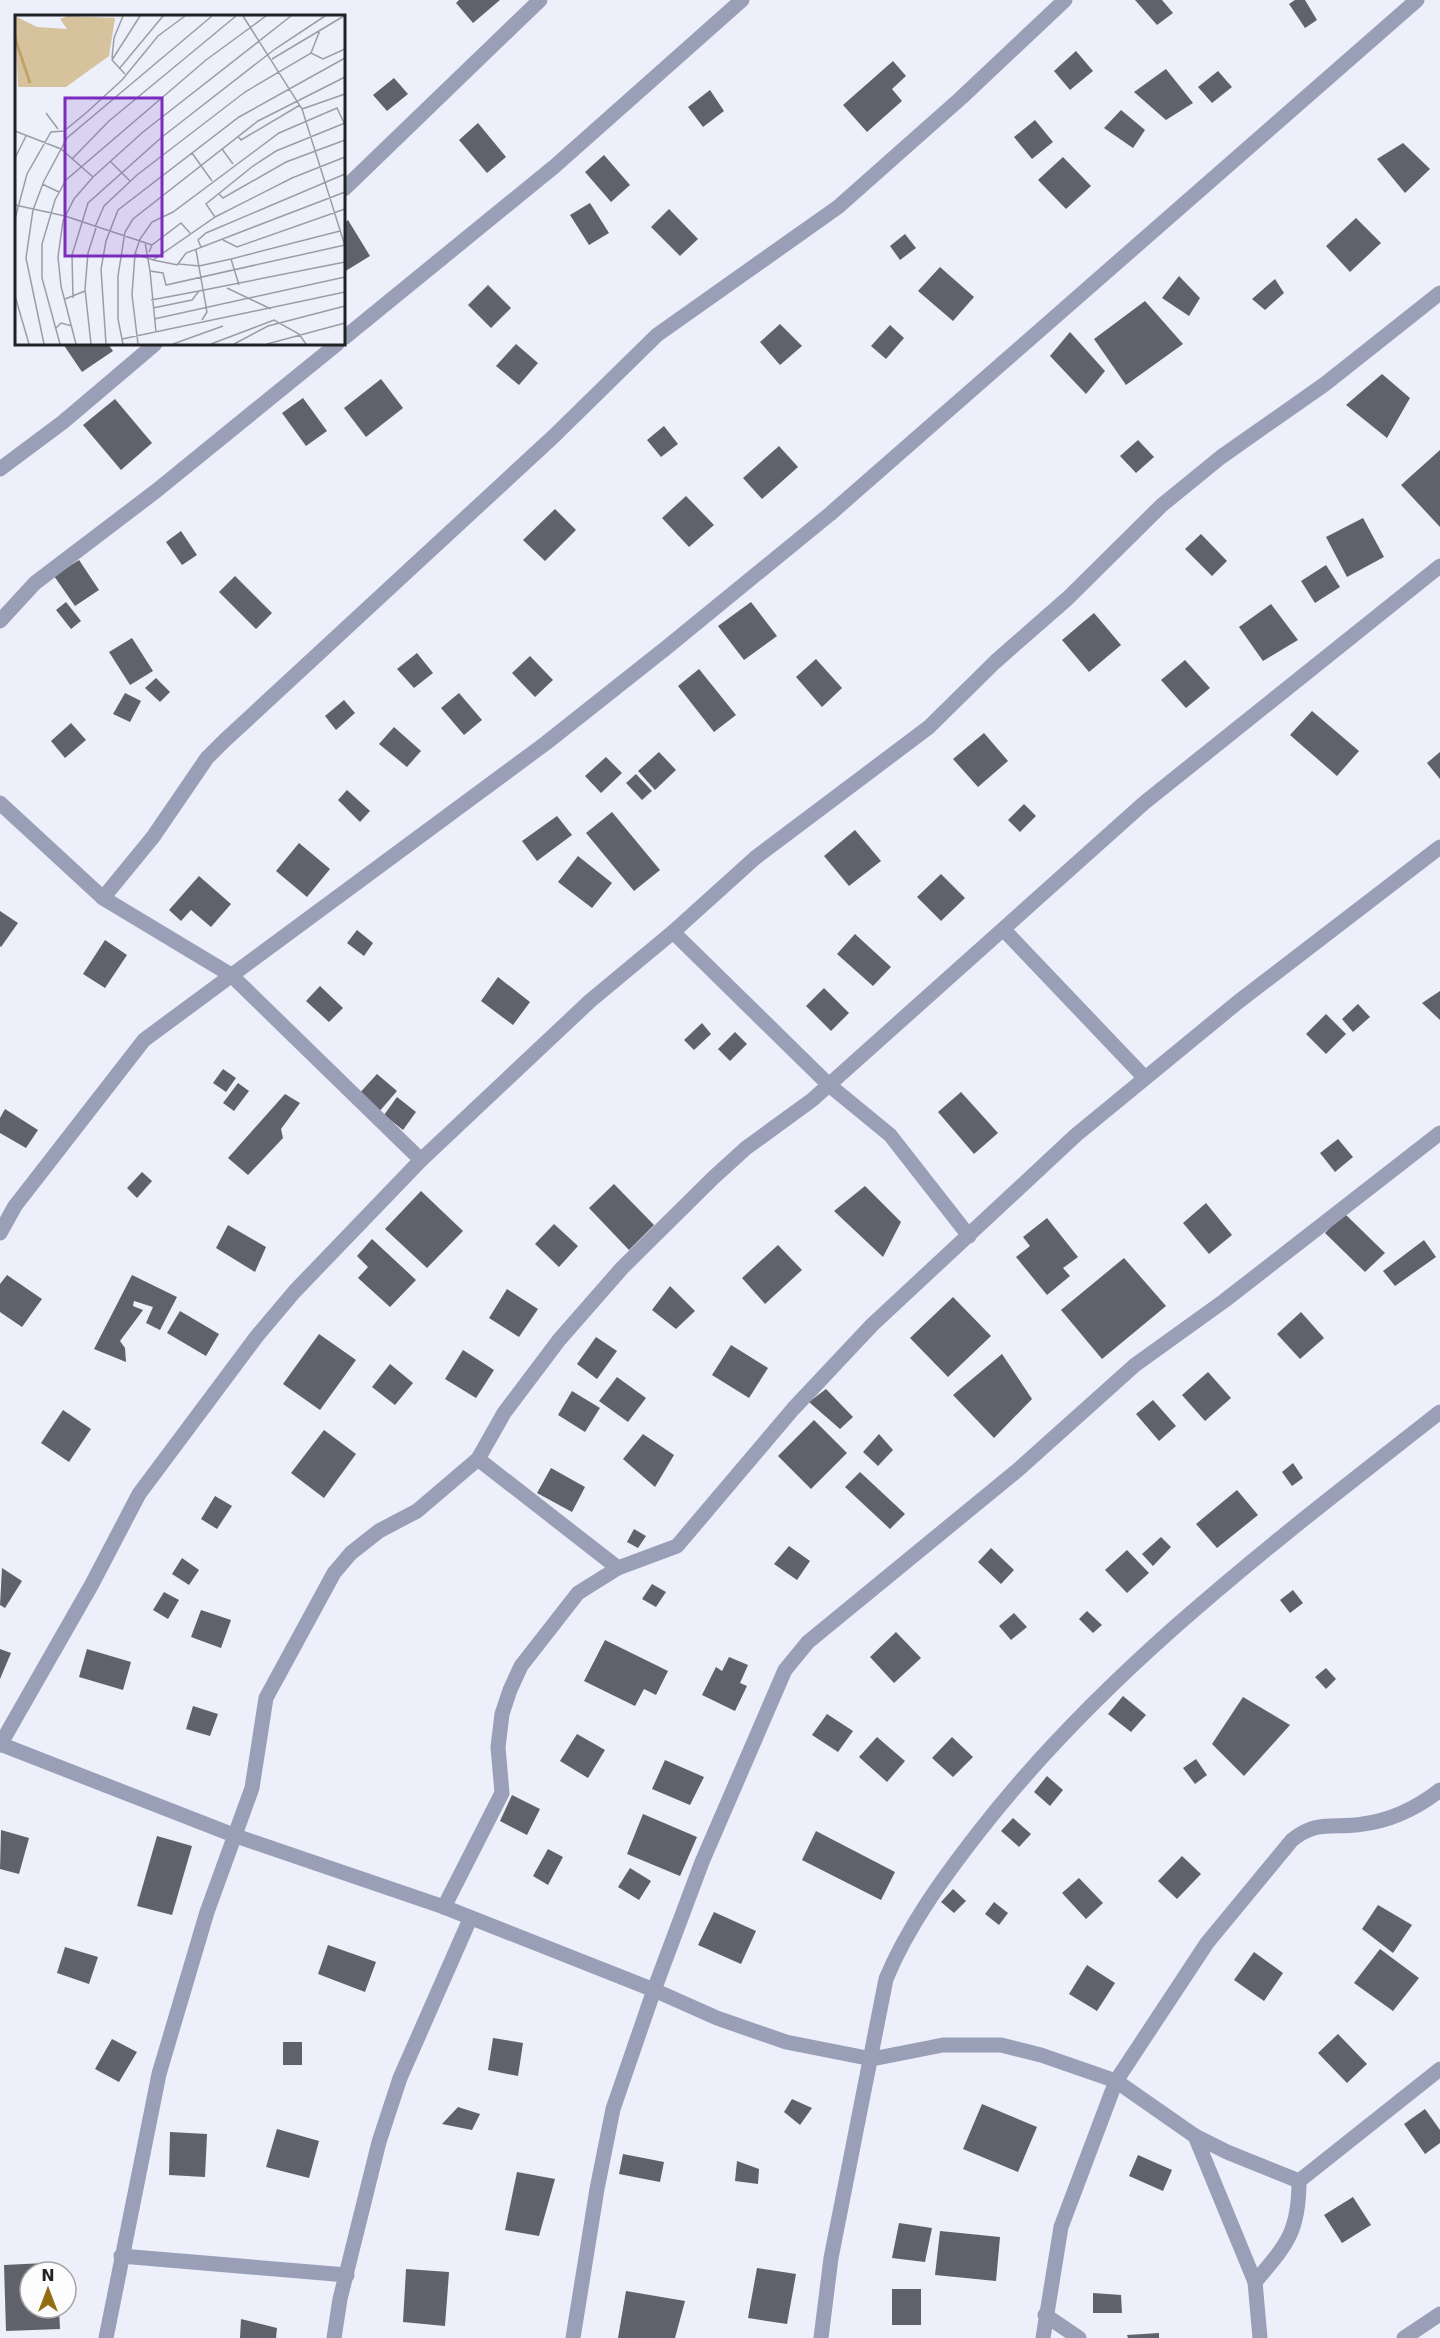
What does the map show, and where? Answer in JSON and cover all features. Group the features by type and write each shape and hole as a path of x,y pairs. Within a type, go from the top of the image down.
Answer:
{"street":[{"path":"345,188 540,0"},
{"path":"345,337 555,166 742,0"},
{"path":"103,898 153,837 189,782 224,741 554,436 657,336 838,207 961,98 1065,0"},
{"path":"0,1233 15,1206 137,1048 231,975 274,946 303,920 546,742 802,537 1126,257 1352,54 1417,0"},
{"path":"1299,2181 1227,2152 1195,2136 1116,2081 1041,2055 1001,2045 943,2045 872,2059 786,2042 717,2018 654,1990 444,1907 236,1836 0,1744 92,1584 139,1494 257,1336 295,1291 421,1160 590,1001 673,932 755,858 929,727 995,662 1068,598 1162,506 1221,457 1325,384 1440,293"},
{"path":"0,469 63,422 154,345"},
{"path":"0,621 35,583 156,491 336,345"},
{"path":"106,2338 159,2074 207,1912 252,1788 266,1698 334,1573 351,1553 380,1531 417,1511 478,1459 504,1413 559,1340 622,1268 746,1148 829,1085 1144,803 1440,566"},
{"path":"0,802 103,898 231,975 421,1160"},
{"path":"444,1907 502,1793 498,1746 502,1713 521,1666 578,1593 618,1568 677,1546 793,1409 872,1325 1076,1135 1238,1002 1440,847"},
{"path":"1004,930 1145,1078"},
{"path":"673,932 829,1085 890,1135 969,1236"},
{"path":"573,2338 597,2189 613,2109 702,1862 785,1670 808,1642 1019,1469 1135,1365 1224,1300 1440,1133"},
{"path":"821,2338 831,2258 872,2059 875,2027 884,1988 898,1950 950,1868 1016,1784 1099,1698 1244,1566 1440,1412"},
{"path":"478,1459 618,1568"},
{"path":"1043,2338 1061,2227 1116,2081 1207,1943 1292,1840 1304,1830 1319,1825 1363,1824 1392,1818 1421,1806 1440,1790"},
{"path":"334,2338 340,2299 379,2142 400,2078 470,1919"},
{"path":"1299,2181 1440,2069"},
{"path":"1195,2136 1255,2282 1260,2338"},
{"path":"1255,2282 1282,2249 1295,2227 1299,2208 1299,2181"},
{"path":"121,2256 347,2275"},
{"path":"1404,2338 1440,2314"},
{"path":"1045,2315 1079,2338"}],"building":[{"path":"459,0 500,0 473,23 456,3"},
{"path":"1135,0 1162,0 1173,13 1157,25"},
{"path":"1295,0 1305,0 1317,20 1305,28 1289,4"},
{"path":"1076,51 1093,71 1070,90 1054,71"},
{"path":"893,61 906,76 892,89 902,101 867,132 843,105"},
{"path":"1166,69 1193,103 1166,120 1134,92"},
{"path":"1218,71 1232,87 1212,103 1198,87"},
{"path":"394,78 408,94 387,111 373,95"},
{"path":"710,90 724,111 703,127 688,107"},
{"path":"1121,110 1145,130 1133,148 1104,128"},
{"path":"1035,120 1053,142 1032,159 1014,137"},
{"path":"478,123 506,157 487,173 459,140"},
{"path":"1403,143 1430,169 1405,193 1377,159"},
{"path":"604,155 630,185 611,202 585,172"},
{"path":"1063,157 1091,186 1066,209 1038,180"},
{"path":"590,203 609,233 589,245 570,215"},
{"path":"669,209 698,239 680,256 651,227"},
{"path":"1356,218 1381,243 1350,272 1326,246"},
{"path":"348,220 370,256 345,271 345,222"},
{"path":"905,234 916,248 900,260 890,246"},
{"path":"940,267 974,297 953,321 918,291"},
{"path":"1179,276 1200,298 1189,316 1162,298"},
{"path":"1275,279 1284,293 1265,310 1252,299"},
{"path":"488,285 511,308 491,328 468,305"},
{"path":"1145,301 1183,344 1126,385 1094,339"},
{"path":"780,324 802,346 780,365 760,342"},
{"path":"890,325 904,338 886,359 871,346"},
{"path":"1070,332 1105,371 1086,394 1050,356"},
{"path":"516,344 538,363 519,385 496,366"},
{"path":"64,345 109,345 113,351 82,372"},
{"path":"1382,374 1410,398 1387,438 1346,405"},
{"path":"381,379 403,408 366,437 344,408"},
{"path":"303,398 327,431 306,446 282,413"},
{"path":"115,399 152,443 121,470 83,425"},
{"path":"664,426 678,444 661,457 647,440"},
{"path":"1138,440 1154,457 1136,473 1120,456"},
{"path":"779,446 798,467 762,499 743,478"},
{"path":"1440,450 1440,527 1401,485"},
{"path":"686,496 714,525 689,547 662,518"},
{"path":"555,509 576,530 545,561 523,540"},
{"path":"1363,518 1384,557 1347,577 1326,537"},
{"path":"181,531 197,555 182,565 166,542"},
{"path":"1201,534 1227,561 1212,576 1185,549"},
{"path":"79,560 99,590 75,606 54,576"},
{"path":"1326,565 1340,587 1315,603 1301,581"},
{"path":"235,576 272,613 256,629 219,592"},
{"path":"66,602 81,621 71,629 56,610"},
{"path":"751,602 777,636 744,660 718,626"},
{"path":"1271,604 1298,640 1263,661 1239,627"},
{"path":"1094,613 1121,645 1089,672 1062,640"},
{"path":"132,638 153,671 130,685 109,652"},
{"path":"417,653 433,673 414,688 397,669"},
{"path":"530,656 553,680 535,697 512,673"},
{"path":"816,659 842,688 822,707 796,677"},
{"path":"1185,660 1210,688 1186,708 1161,680"},
{"path":"699,669 736,715 714,732 678,686"},
{"path":"156,678 170,692 160,702 145,688"},
{"path":"125,693 141,701 130,722 113,714"},
{"path":"459,693 482,720 464,735 441,708"},
{"path":"344,700 355,713 336,730 325,716"},
{"path":"1312,711 1359,751 1337,776 1290,735"},
{"path":"71,723 86,740 65,758 51,741"},
{"path":"394,727 421,751 407,767 379,744"},
{"path":"984,733 1008,761 978,787 953,759"},
{"path":"659,752 676,770 655,790 638,771"},
{"path":"1440,752 1440,779 1427,763"},
{"path":"606,757 622,773 601,793 585,776"},
{"path":"636,774 652,791 642,800 626,783"},
{"path":"347,790 370,811 360,822 338,800"},
{"path":"1024,804 1036,816 1020,832 1008,820"},
{"path":"612,812 660,870 634,891 586,833"},
{"path":"557,816 572,835 537,861 522,841"},
{"path":"855,830 881,861 849,886 824,856"},
{"path":"299,843 330,869 307,897 276,871"},
{"path":"578,856 612,883 592,908 558,882"},
{"path":"941,874 965,898 941,921 917,897"},
{"path":"199,876 231,904 211,927 191,910 181,921 169,910"},
{"path":"0,911 18,923 1,947 0,946"},
{"path":"357,930 373,943 364,956 347,943"},
{"path":"855,934 891,967 873,986 837,954"},
{"path":"105,940 127,955 105,988 83,974"},
{"path":"498,977 530,1002 513,1025 481,1001"},
{"path":"320,986 343,1008 329,1022 306,1001"},
{"path":"824,988 849,1013 831,1031 806,1006"},
{"path":"1440,991 1440,1020 1422,1003"},
{"path":"1358,1004 1370,1017 1353,1032 1342,1019"},
{"path":"1326,1014 1346,1034 1326,1054 1306,1034"},
{"path":"702,1023 711,1034 694,1050 684,1040"},
{"path":"735,1032 747,1044 730,1061 718,1049"},
{"path":"223,1069 236,1078 226,1092 213,1083"},
{"path":"377,1074 397,1091 378,1113 357,1096"},
{"path":"238,1083 249,1091 234,1111 223,1103"},
{"path":"961,1092 998,1133 974,1154 938,1112"},
{"path":"285,1094 300,1103 281,1129 283,1138 248,1175 228,1158"},
{"path":"397,1097 416,1112 403,1130 384,1115"},
{"path":"5,1109 38,1130 26,1148 0,1133 0,1118"},
{"path":"1338,1139 1353,1157 1335,1172 1320,1153"},
{"path":"142,1172 152,1181 137,1198 127,1188"},
{"path":"614,1184 654,1225 629,1250 589,1208"},
{"path":"865,1186 901,1222 883,1257 834,1211"},
{"path":"421,1191 463,1231 427,1268 385,1229"},
{"path":"1206,1203 1232,1235 1209,1254 1183,1223"},
{"path":"1344,1213 1385,1253 1365,1272 1325,1233"},
{"path":"1047,1218 1078,1257 1063,1268 1070,1276 1047,1295 1016,1257 1030,1246 1023,1237"},
{"path":"554,1224 578,1246 559,1267 535,1244"},
{"path":"228,1225 266,1247 255,1272 216,1248"},
{"path":"372,1239 416,1280 390,1307 358,1278 368,1267 357,1256"},
{"path":"1424,1240 1436,1257 1395,1286 1383,1271"},
{"path":"778,1245 802,1270 765,1304 742,1278"},
{"path":"1124,1258 1166,1306 1102,1359 1061,1310"},
{"path":"7,1275 42,1299 22,1327 0,1312 0,1284"},
{"path":"132,1275 177,1297 160,1330 146,1323 153,1307 134,1301 133,1306 143,1310 120,1341 125,1348 126,1362 94,1349"},
{"path":"670,1286 695,1311 676,1329 652,1310"},
{"path":"507,1289 538,1309 519,1337 489,1318"},
{"path":"953,1297 991,1336 948,1377 910,1338"},
{"path":"180,1311 219,1334 206,1356 167,1333"},
{"path":"1301,1312 1324,1338 1300,1359 1277,1334"},
{"path":"319,1334 356,1360 320,1410 283,1384"},
{"path":"596,1337 617,1351 597,1379 577,1364"},
{"path":"731,1345 768,1368 749,1398 712,1375"},
{"path":"463,1350 494,1370 476,1398 445,1379"},
{"path":"1002,1354 1032,1399 994,1438 953,1395"},
{"path":"390,1364 413,1383 395,1405 372,1387"},
{"path":"1208,1372 1231,1398 1205,1421 1182,1395"},
{"path":"617,1377 646,1398 628,1422 599,1401"},
{"path":"826,1389 853,1417 840,1429 809,1402"},
{"path":"572,1391 600,1408 585,1432 558,1415"},
{"path":"1153,1400 1176,1426 1159,1441 1136,1414"},
{"path":"63,1410 91,1429 69,1462 41,1443"},
{"path":"814,1420 847,1453 811,1489 778,1456"},
{"path":"324,1430 356,1454 324,1498 291,1473"},
{"path":"643,1434 674,1455 655,1487 623,1459"},
{"path":"879,1434 893,1450 878,1466 863,1452"},
{"path":"1293,1463 1303,1478 1292,1486 1282,1472"},
{"path":"551,1468 585,1487 572,1512 537,1493"},
{"path":"860,1472 905,1514 890,1529 845,1487"},
{"path":"1237,1490 1258,1515 1217,1548 1196,1524"},
{"path":"215,1496 232,1506 217,1529 201,1519"},
{"path":"634,1529 646,1536 638,1548 627,1542"},
{"path":"1161,1537 1171,1547 1153,1566 1142,1554"},
{"path":"789,1546 810,1561 797,1580 774,1564"},
{"path":"991,1548 1014,1570 1001,1584 978,1562"},
{"path":"1127,1550 1149,1573 1127,1593 1105,1570"},
{"path":"182,1558 199,1570 189,1585 172,1574"},
{"path":"2,1568 22,1581 5,1608 0,1605"},
{"path":"652,1584 666,1592 656,1607 642,1599"},
{"path":"1293,1590 1303,1603 1290,1613 1280,1600"},
{"path":"164,1592 179,1600 168,1619 153,1610"},
{"path":"201,1610 231,1620 221,1648 191,1637"},
{"path":"1087,1611 1102,1625 1093,1633 1079,1619"},
{"path":"1014,1613 1027,1627 1011,1640 999,1626"},
{"path":"896,1632 921,1658 894,1683 870,1657"},
{"path":"605,1640 668,1671 656,1695 644,1689 635,1706 584,1681"},
{"path":"0,1649 11,1653 0,1679"},
{"path":"87,1649 131,1662 123,1690 79,1677"},
{"path":"729,1657 748,1665 740,1683 747,1686 735,1711 702,1695 716,1667 722,1671"},
{"path":"1326,1668 1336,1679 1326,1689 1315,1677"},
{"path":"1123,1696 1146,1715 1131,1732 1108,1714"},
{"path":"1243,1697 1290,1725 1244,1776 1212,1744"},
{"path":"193,1706 218,1714 210,1736 186,1729"},
{"path":"827,1714 853,1731 838,1752 812,1735"},
{"path":"577,1734 605,1750 588,1778 560,1761"},
{"path":"877,1737 905,1761 887,1782 859,1757"},
{"path":"952,1737 973,1757 953,1777 932,1758"},
{"path":"1196,1759 1207,1775 1195,1784 1183,1768"},
{"path":"665,1760 704,1777 690,1805 652,1789"},
{"path":"1047,1776 1063,1790 1050,1806 1034,1792"},
{"path":"512,1795 540,1809 527,1835 500,1821"},
{"path":"643,1814 697,1837 680,1876 627,1854"},
{"path":"1013,1818 1031,1834 1019,1847 1001,1831"},
{"path":"1,1830 29,1838 19,1874 0,1869"},
{"path":"816,1831 895,1872 881,1900 802,1860"},
{"path":"157,1836 192,1846 172,1915 137,1906"},
{"path":"548,1849 563,1857 548,1885 533,1876"},
{"path":"1182,1856 1201,1874 1177,1899 1158,1881"},
{"path":"630,1868 651,1881 639,1900 618,1887"},
{"path":"1079,1878 1103,1903 1086,1919 1062,1893"},
{"path":"953,1889 966,1901 954,1913 941,1902"},
{"path":"994,1902 1008,1913 999,1925 985,1914"},
{"path":"1378,1905 1412,1925 1393,1953 1362,1929"},
{"path":"714,1912 756,1931 741,1964 698,1945"},
{"path":"328,1945 376,1962 365,1992 318,1974"},
{"path":"65,1947 98,1957 89,1984 57,1973"},
{"path":"1380,1949 1419,1978 1393,2011 1354,1983"},
{"path":"1254,1952 1283,1973 1264,2001 1234,1980"},
{"path":"1087,1965 1115,1983 1097,2011 1069,1994"},
{"path":"1338,2034 1367,2064 1347,2083 1318,2053"},
{"path":"493,2038 523,2043 518,2076 488,2070"},
{"path":"112,2039 137,2052 119,2082 95,2069"},
{"path":"283,2042 302,2042 302,2065 283,2065"},
{"path":"792,2099 812,2108 800,2125 784,2112"},
{"path":"982,2104 1037,2127 1018,2172 963,2149"},
{"path":"458,2107 480,2114 472,2130 442,2124"},
{"path":"1425,2109 1440,2130 1440,2143 1425,2154 1404,2124"},
{"path":"277,2129 319,2141 309,2178 266,2167"},
{"path":"170,2132 207,2134 205,2177 169,2175"},
{"path":"623,2154 664,2162 660,2182 619,2174"},
{"path":"1138,2155 1172,2170 1163,2191 1129,2176"},
{"path":"737,2161 759,2169 758,2184 735,2181"},
{"path":"517,2172 555,2179 539,2236 505,2230"},
{"path":"1353,2197 1371,2225 1342,2243 1324,2215"},
{"path":"899,2223 932,2228 925,2262 892,2258"},
{"path":"940,2231 1000,2237 996,2281 935,2275"},
{"path":"18,2264 18,2320 60,2320 60,2329 6,2331 4,2265"},
{"path":"757,2268 796,2274 787,2324 748,2318"},
{"path":"406,2269 449,2272 445,2326 403,2322"},
{"path":"892,2289 921,2289 921,2325 892,2325"},
{"path":"626,2291 685,2301 675,2338 618,2338"},
{"path":"1093,2293 1121,2295 1122,2313 1093,2313"},
{"path":"241,2319 277,2328 276,2338 240,2338"},
{"path":"1159,2333 1159,2338 1128,2338 1127,2335"}]}
